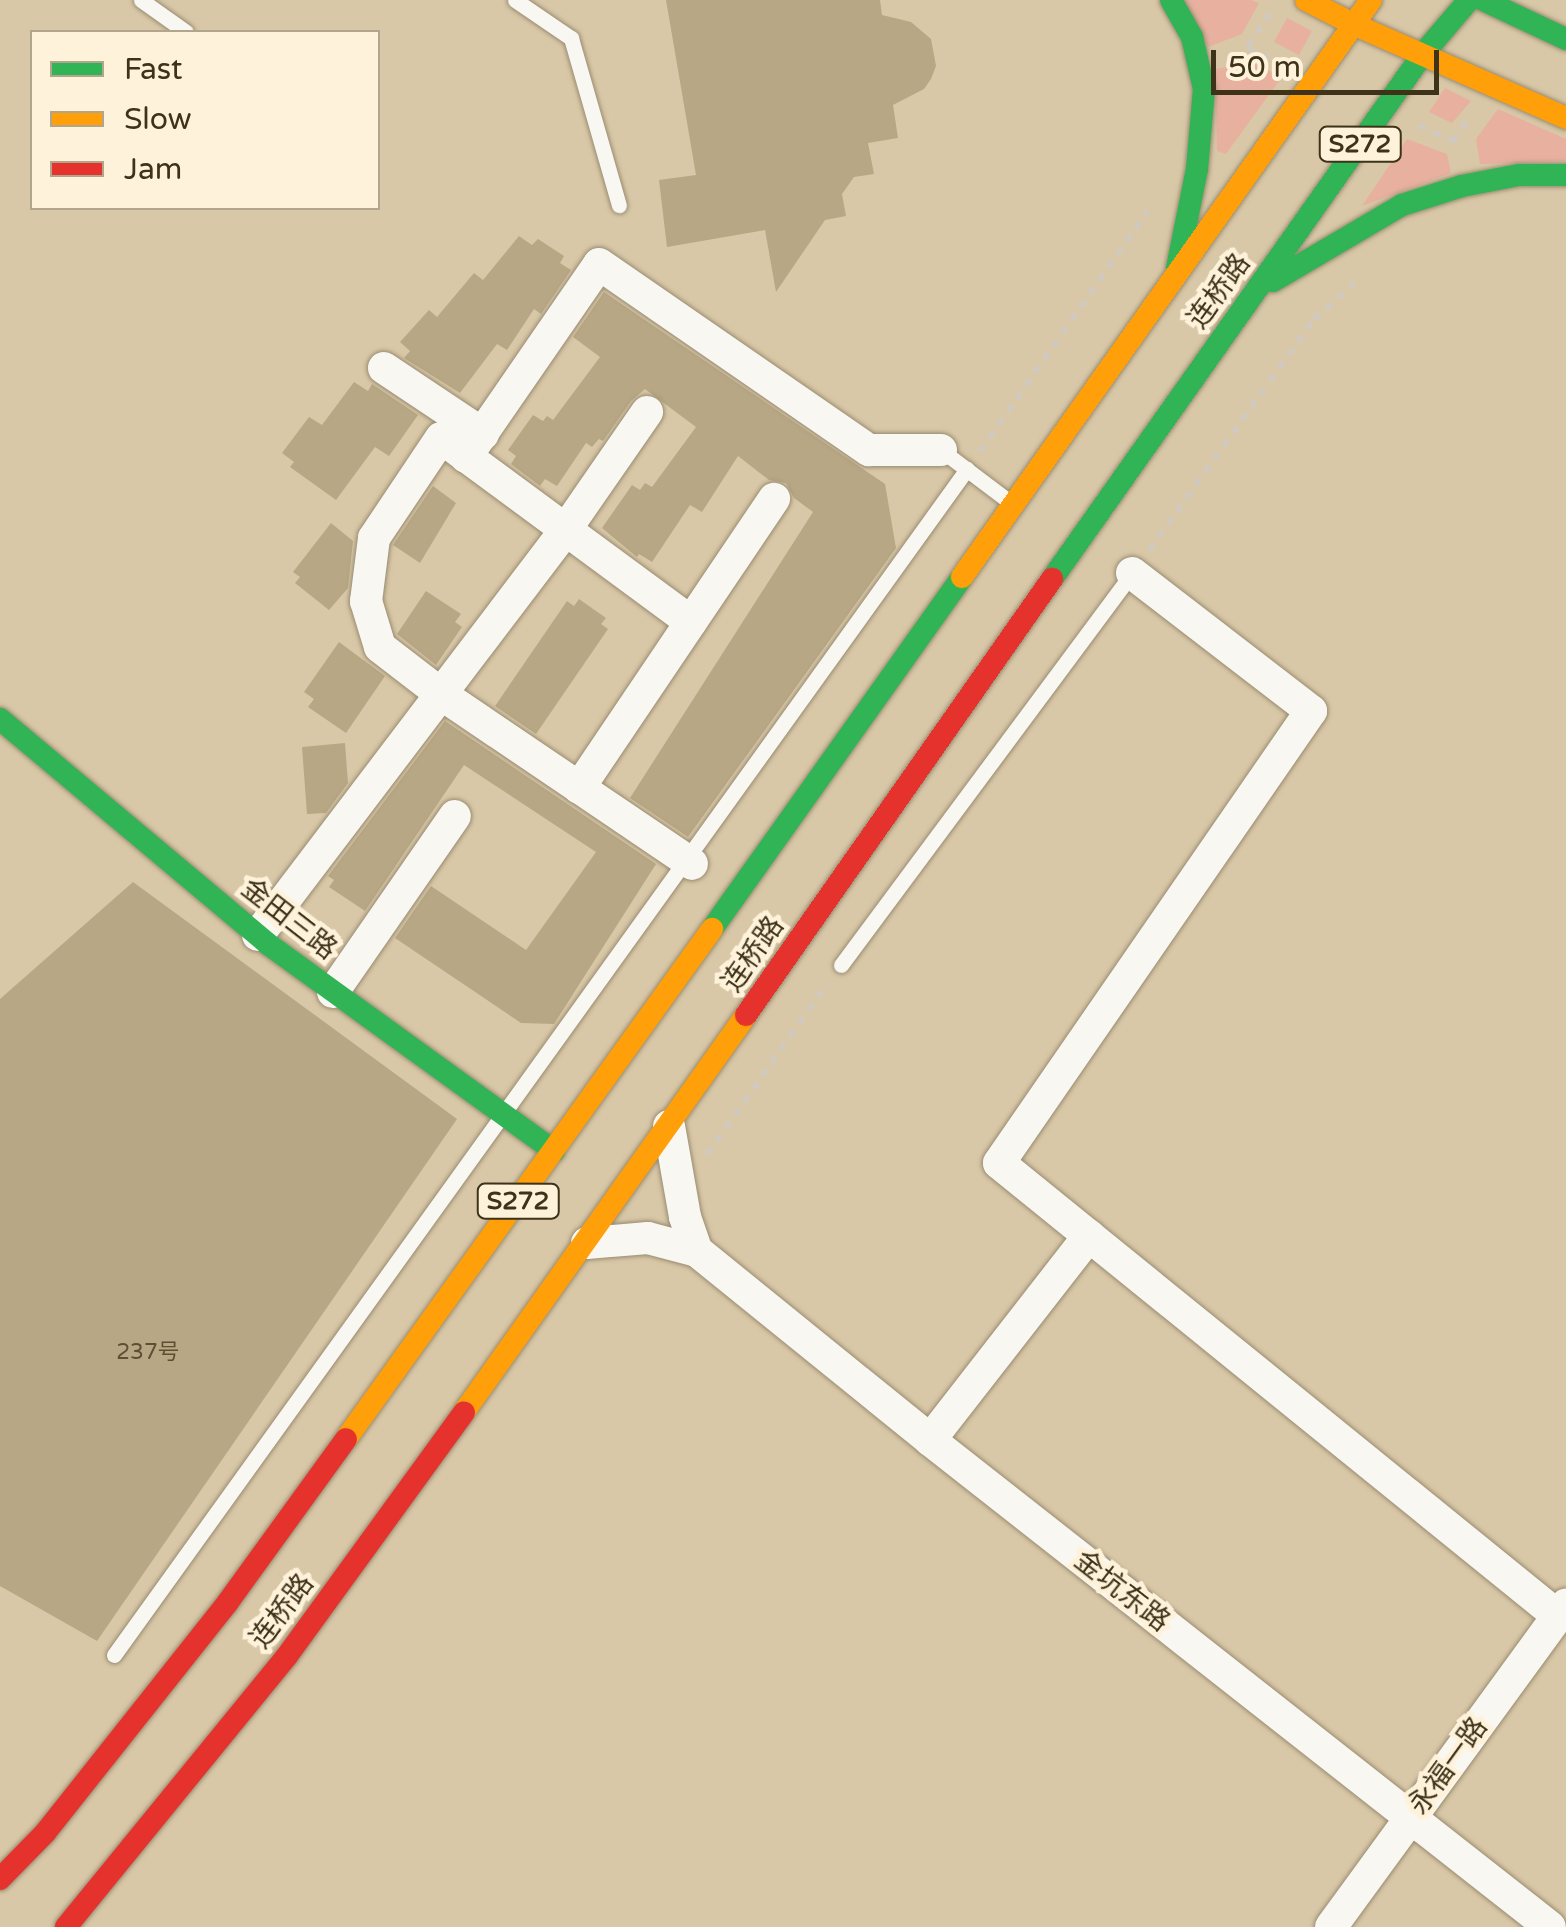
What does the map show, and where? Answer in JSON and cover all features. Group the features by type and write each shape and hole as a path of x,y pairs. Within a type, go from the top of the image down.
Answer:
{"main road":[{"path":"1171,0 1192,37 1204,88 1189,222 1175,275"},
{"path":"1306,0 1566,118"},
{"name":"连桥路","path":"0,1879 45,1833 228,1602 554,1151 1010,502 1144,335 1175,275 1371,0"},
{"name":"连桥路","path":"66,1927 287,1656 669,1126 1189,366 1256,291 1423,54 1469,0"},
{"path":"1482,0 1566,38"},
{"path":"1256,291 1402,206 1519,175 1566,176"},
{"name":"金田三路","path":"0,719 258,935 554,1151"}],"street":[{"path":"474,445 599,264 869,450 954,460"},
{"path":"384,368 474,445 564,532 691,622"},
{"path":"258,935 564,532 647,412"},
{"path":"474,445 441,438 374,538 366,602 380,647 441,694 692,864"},
{"path":"579,788 774,499"},
{"path":"1132,573 1311,711 999,1163 1562,1610"},
{"path":"334,992 455,816"},
{"path":"669,1126 697,1251"},
{"path":"930,1440 1089,1236"},
{"name":"金坑东路","path":"587,1243 648,1238 697,1251 930,1440 1550,1927"},
{"name":"永福一路","path":"1331,1927 1562,1610"}],"lane":[{"path":"141,0 183,30"},
{"path":"515,0 571,38 619,206"},
{"path":"114,1655 503,1114 954,460 1010,502"},
{"path":"841,965 1132,573"}],"path":[{"path":"954,460 1156,197"},
{"path":"1132,573 1314,319 1362,276"},
{"path":"681,1192 841,965"}],"shaded area":[{"path":"1184,0 1259,3 1242,34 1208,47"},
{"path":"1287,18 1312,31 1299,55 1274,42"},
{"path":"1253,63 1282,77 1226,154 1217,151 1215,69"},
{"path":"1445,88 1471,101 1452,123 1429,112"},
{"path":"1498,109 1566,139 1566,161 1480,164 1476,139"},
{"path":"1407,139 1447,154 1451,173 1362,206"}],"building":[{"path":"666,0 880,0 882,15 911,22 931,39 936,66 931,79 924,89 893,105 898,138 868,143 874,174 854,177 842,194 846,216 825,220 776,292 765,230 667,247 659,180 696,175"},
{"path":"519,236 532,245 538,239 564,256 560,263 571,270 541,314 534,309 507,350 497,344 460,393 404,358 410,351 400,342 429,310 437,317 474,273 483,280"},
{"path":"604,292 885,484 896,548 688,837 630,798 813,512 794,498 786,483 769,480 738,456 702,512 690,505 652,562 639,554 637,557 602,528 632,485 640,490 645,483 652,487 696,427 645,389 631,401 603,441 599,439 592,447 586,443 557,486 545,479 540,486 511,464 516,456 508,450 533,415 543,421 547,416 553,420 600,357 573,337"},
{"path":"354,382 368,391 372,384 418,415 389,456 375,447 336,500 290,467 294,462 282,453 309,417 322,425"},
{"path":"433,486 456,503 420,563 393,545"},
{"path":"331,523 353,541 348,588 329,610 295,583 300,577 293,572"},
{"path":"426,591 461,614 455,622 462,627 436,665 397,634"},
{"path":"579,599 606,618 601,624 608,629 536,734 495,706 567,601 574,606"},
{"path":"339,642 385,676 346,733 308,707 314,699 304,692"},
{"path":"445,721 656,864 554,1024 521,1023 395,938 431,886 526,950 596,852 464,765 365,911 329,887 334,880 328,876"},
{"path":"345,743 348,783 326,813 307,814 302,747"},
{"path":"133,882 457,1119 97,1641 0,1586 0,999"}],"traffic: fast":[{"path":"1171,0 1192,37 1204,89 1197,169 1177,268"},
{"path":"1052,579 1423,54 1469,0"},
{"path":"1483,0 1566,39"},
{"path":"1273,281 1402,205 1462,186 1519,175 1566,175"},
{"path":"712,929 962,577"},
{"path":"0,719 268,944 554,1151"}],"traffic: slow":[{"path":"1306,0 1353,24"},
{"path":"962,577 1371,0"},
{"path":"1353,24 1566,118"},
{"path":"346,1439 712,929"},
{"path":"464,1412 746,1015"}],"traffic: jam":[{"path":"746,1015 1052,579"},
{"path":"66,1927 287,1656 464,1412"},
{"path":"0,1879 45,1833 228,1602 346,1439"}]}
